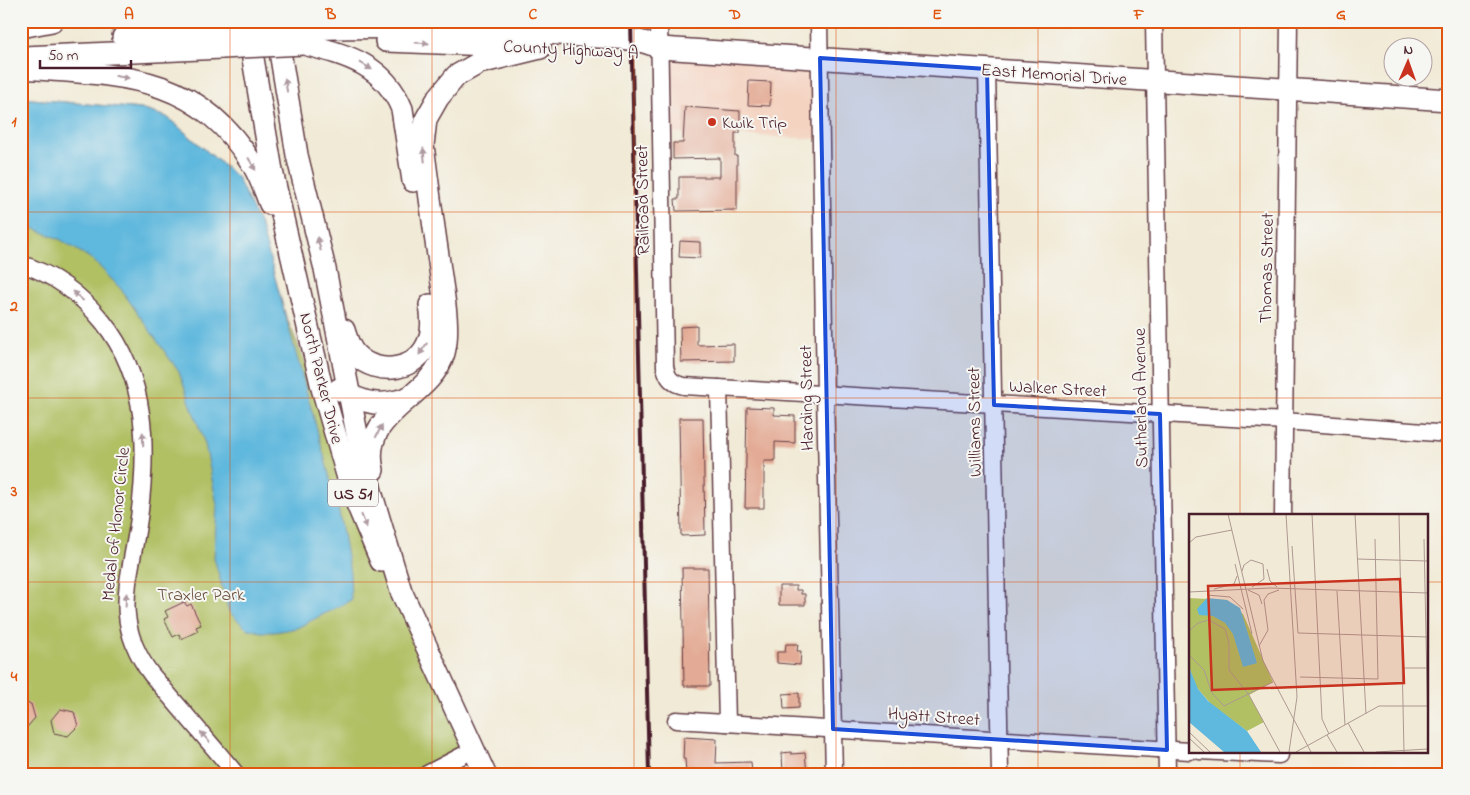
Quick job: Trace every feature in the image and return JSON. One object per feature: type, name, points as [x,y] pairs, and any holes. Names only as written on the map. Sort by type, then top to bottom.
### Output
[{"type":"main road","points":[[21,27],[52,21]]},
{"type":"main road","name":"North Parker Drive","points":[[246,21],[272,171],[324,397],[352,492],[375,548],[458,716]]},
{"type":"main road","name":"North Parker Drive","points":[[275,21],[297,155],[326,270],[359,444],[401,591],[486,774]]},
{"type":"main road","points":[[303,36],[329,21]]},
{"type":"main road","points":[[525,21],[569,34]]},
{"type":"main road","name":"County Highway A","points":[[21,57],[221,40],[428,28],[569,34],[647,41],[660,48]]},
{"type":"main road","points":[[303,36],[353,58],[378,73],[392,89],[402,109],[432,317],[432,331],[429,341],[418,356],[403,366],[382,369],[363,361],[347,342],[326,270]]},
{"type":"main road","name":"County Highway A","points":[[303,36],[646,54],[660,48]]},
{"type":"main road","name":"County Highway A","points":[[21,42],[221,40]]},
{"type":"main road","points":[[379,512],[376,481],[371,462],[377,431],[385,420],[424,384],[438,367],[444,352],[446,334],[445,309],[423,146],[426,119],[438,98],[456,76],[478,63],[540,48]]},
{"type":"main road","name":"East Memorial Drive","points":[[660,48],[1449,100]]},
{"type":"main road","points":[[21,68],[93,73],[146,81],[172,92],[209,112],[225,127],[254,167],[292,254]]},
{"type":"main road","points":[[312,344],[329,379],[349,395],[360,400],[385,403],[396,402],[412,396]]},
{"type":"street","name":"Railroad Street","points":[[659,21],[665,366],[668,377]]},
{"type":"street","name":"Harding Street","points":[[819,21],[834,774]]},
{"type":"street","name":"Sutherland Avenue","points":[[1154,21],[1167,774]]},
{"type":"street","name":"Thomas Street","points":[[1283,514],[1289,21]]},
{"type":"street","name":"Williams Street","points":[[987,69],[1000,774]]},
{"type":"street","name":"Medal of Honor Circle","points":[[21,264],[52,277],[74,292],[95,312],[115,337],[125,357],[140,401],[144,439],[139,518],[126,609],[130,635],[141,659],[151,674],[236,774]]},
{"type":"street","name":"Walker Street","points":[[668,377],[678,385],[719,388],[1284,421],[1449,434]]},
{"type":"street","points":[[719,388],[727,723]]},
{"type":"street","name":"Hyatt Street","points":[[676,720],[1189,751]]},
{"type":"street","points":[[427,774],[474,750]]},
{"type":"street","points":[[1239,752],[1279,753]]},
{"type":"highlighted area","points":[[820,58],[987,69],[994,405],[1160,414],[1167,750],[833,729]]},
{"type":"shaded area","points":[[660,48],[820,58],[821,139],[661,132]]},
{"type":"green space","name":"Traxler Park","points":[[21,98],[141,109],[167,117],[237,177],[261,227],[285,314],[335,434],[473,750],[427,774],[21,774]]},
{"type":"water","points":[[21,98],[141,109],[167,117],[237,177],[261,227],[315,422],[339,512],[350,573],[351,600],[297,628],[275,632],[261,632],[246,628],[229,612],[214,558],[217,505],[205,444],[179,372],[120,288],[93,260],[61,240],[33,228],[21,226]]},
{"type":"building","name":"Kwik Trip","points":[[749,81],[771,82],[770,106],[748,105]]},
{"type":"building","points":[[685,107],[740,111],[740,133],[735,133],[737,210],[676,211],[675,199],[679,199],[679,177],[720,177],[720,158],[673,159],[673,143],[683,143]]},
{"type":"building","points":[[680,241],[700,242],[700,258],[679,257]]},
{"type":"building","points":[[697,326],[697,345],[734,344],[734,361],[681,362],[680,327]]},
{"type":"building","points":[[747,407],[774,408],[774,415],[795,416],[795,443],[775,442],[775,461],[764,461],[764,508],[745,508]]},
{"type":"building","points":[[679,418],[703,418],[705,535],[681,536]]},
{"type":"building","points":[[682,568],[708,568],[710,686],[684,686]]},
{"type":"building","points":[[779,586],[796,586],[796,590],[801,590],[801,594],[805,594],[805,605],[779,605]]},
{"type":"building","points":[[184,602],[187,606],[191,604],[201,625],[196,627],[198,631],[181,639],[179,634],[173,637],[164,619],[168,617],[165,611]]},
{"type":"building","points":[[786,644],[798,644],[797,651],[801,651],[800,665],[777,663],[777,652],[785,652]]},
{"type":"building","points":[[799,693],[799,708],[784,709],[783,694]]},
{"type":"building","points":[[21,702],[31,704],[35,718],[21,734]]},
{"type":"building","points":[[60,709],[74,712],[78,726],[68,736],[54,733],[51,720]]},
{"type":"building","points":[[684,737],[717,739],[716,763],[751,762],[752,774],[686,774],[685,759],[683,759]]},
{"type":"building","points":[[791,752],[791,754],[805,753],[807,773],[783,774],[782,753]]},
{"type":"railway","points":[[631,21],[649,774]]},
{"type":"place","name":"Kwik Trip","points":[[712,122]]}]
